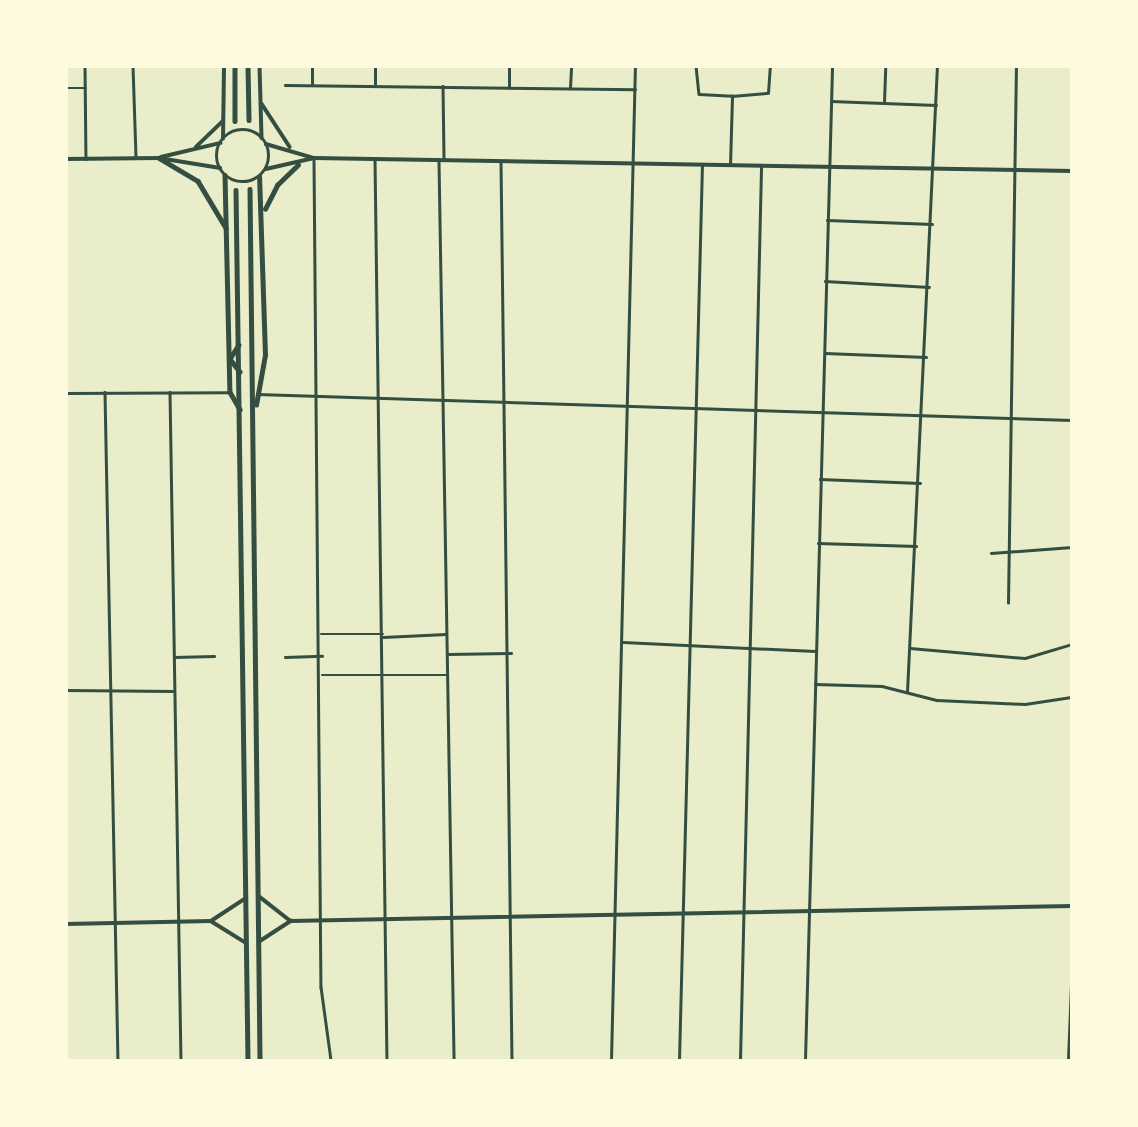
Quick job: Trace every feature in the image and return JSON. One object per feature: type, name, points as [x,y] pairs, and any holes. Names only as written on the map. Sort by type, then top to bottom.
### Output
[{"type":"main road","points":[[235,66],[236,121]]},
{"type":"main road","points":[[248,66],[249,121]]},
{"type":"main road","points":[[159,158],[198,181],[227,231]]},
{"type":"main road","points":[[263,214],[277,185],[298,165]]},
{"type":"main road","points":[[225,175],[230,392],[241,411]]},
{"type":"main road","points":[[254,409],[261,394],[263,214],[259,177]]},
{"type":"main road","points":[[236,190],[241,374],[248,1060]]},
{"type":"main road","points":[[250,190],[260,1060]]},
{"type":"main road","points":[[230,359],[240,344]]},
{"type":"main road","points":[[230,359],[241,374]]},
{"type":"street","points":[[85,66],[86,159]]},
{"type":"street","points":[[133,66],[136,158]]},
{"type":"street","points":[[224,66],[220,168],[225,175],[240,182],[259,177],[266,169],[266,144],[262,138],[260,66]]},
{"type":"street","points":[[312,66],[312,85]]},
{"type":"street","points":[[375,66],[375,85]]},
{"type":"street","points":[[509,66],[509,87]]},
{"type":"street","points":[[570,88],[571,66]]},
{"type":"street","points":[[611,1060],[635,163],[635,66]]},
{"type":"street","points":[[696,66],[699,94],[732,96],[768,93],[770,66]]},
{"type":"street","points":[[805,1060],[806,912],[832,66]]},
{"type":"street","points":[[884,103],[885,66]]},
{"type":"street","points":[[907,692],[924,413],[937,66]]},
{"type":"street","points":[[1008,603],[1016,66]]},
{"type":"street","points":[[285,85],[635,89]]},
{"type":"street","points":[[443,86],[442,401],[454,1060]]},
{"type":"street","points":[[66,89],[86,88]]},
{"type":"street","points":[[730,165],[732,96]]},
{"type":"street","points":[[260,99],[291,149]]},
{"type":"street","points":[[830,101],[936,105]]},
{"type":"street","points":[[193,148],[224,119]]},
{"type":"street","points":[[159,158],[222,141],[241,130],[262,138]]},
{"type":"street","points":[[266,144],[291,149],[314,158],[1072,171]]},
{"type":"street","points":[[66,159],[159,158],[220,168]]},
{"type":"street","points":[[266,169],[298,165],[314,158]]},
{"type":"street","points":[[314,158],[322,656],[320,922],[331,1060]]},
{"type":"street","points":[[375,159],[384,676],[387,1060]]},
{"type":"street","points":[[501,161],[511,653],[514,919],[512,1060]]},
{"type":"street","points":[[678,1060],[702,165]]},
{"type":"street","points":[[740,1060],[752,647],[761,166]]},
{"type":"street","points":[[826,220],[932,224]]},
{"type":"street","points":[[825,281],[929,287]]},
{"type":"street","points":[[825,353],[926,357]]},
{"type":"street","points":[[104,392],[113,690],[114,923],[118,1060]]},
{"type":"street","points":[[170,392],[181,1060]]},
{"type":"street","points":[[66,393],[230,392]]},
{"type":"street","points":[[254,394],[695,410],[924,413],[1072,420]]},
{"type":"street","points":[[820,479],[920,483]]},
{"type":"street","points":[[818,543],[916,546]]},
{"type":"street","points":[[991,553],[1007,554],[1072,547]]},
{"type":"street","points":[[321,634],[446,634]]},
{"type":"street","points":[[623,642],[815,651]]},
{"type":"street","points":[[910,648],[1025,658],[1072,643]]},
{"type":"street","points":[[446,654],[511,653]]},
{"type":"street","points":[[174,657],[214,656]]},
{"type":"street","points":[[285,657],[322,656]]},
{"type":"street","points":[[322,675],[446,675]]},
{"type":"street","points":[[814,684],[907,692],[937,701],[1008,703],[1072,697]]},
{"type":"street","points":[[66,690],[174,691]]},
{"type":"street","points":[[66,924],[211,921],[247,897]]},
{"type":"street","points":[[260,897],[291,921]]},
{"type":"street","points":[[260,941],[291,921],[514,919],[1072,906]]},
{"type":"street","points":[[211,921],[247,943]]},
{"type":"street","points":[[1069,1060],[1072,984]]}]
